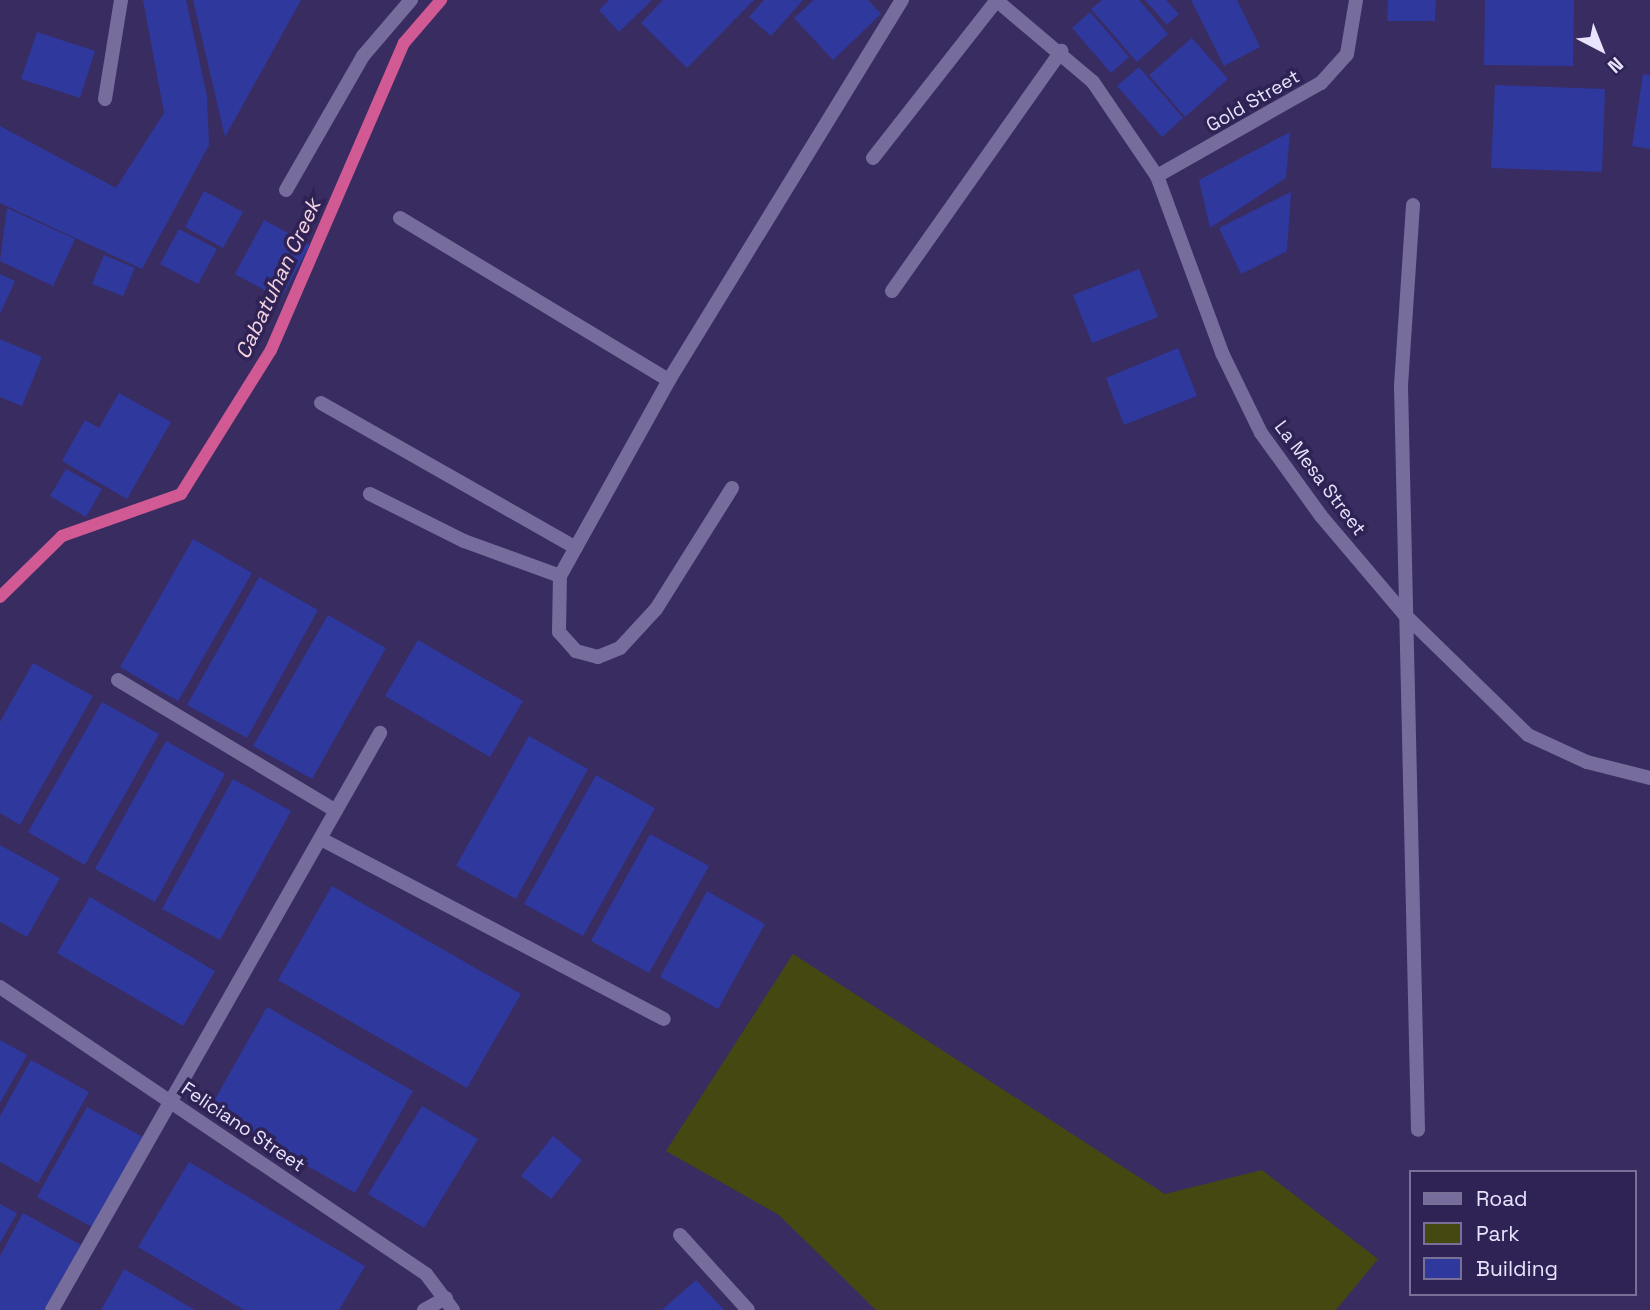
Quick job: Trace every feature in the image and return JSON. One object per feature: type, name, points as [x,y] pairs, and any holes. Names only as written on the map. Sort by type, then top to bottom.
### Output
[{"type":"street","points":[[105,99],[121,0]]},
{"type":"street","points":[[286,190],[363,56],[411,0]]},
{"type":"street","points":[[732,488],[656,609],[612,656],[576,651],[559,632],[560,576],[669,380],[902,0]]},
{"type":"street","points":[[873,158],[996,0]]},
{"type":"street","name":"La Mesa Street","points":[[996,0],[1061,51],[1093,82],[1157,176],[1222,353],[1261,433],[1404,614],[1528,735],[1587,762],[1650,778]]},
{"type":"street","name":"Gold Street","points":[[1157,176],[1321,83],[1347,54],[1356,0]]},
{"type":"street","points":[[891,291],[1061,51]]},
{"type":"street","points":[[1413,205],[1401,386],[1404,614],[1418,1130]]},
{"type":"street","points":[[400,218],[669,380]]},
{"type":"street","points":[[321,403],[576,548]]},
{"type":"street","points":[[370,494],[464,541],[560,576]]},
{"type":"street","points":[[118,680],[336,811]]},
{"type":"street","points":[[52,1310],[380,733]]},
{"type":"street","points":[[320,839],[664,1018]]},
{"type":"street","name":"Feliciano Street","points":[[0,987],[426,1274],[450,1304]]},
{"type":"street","points":[[680,1236],[748,1310]]},
{"type":"street","points":[[424,1310],[450,1304]]},
{"type":"green space","points":[[793,954],[1165,1194],[1262,1170],[1378,1259],[1336,1310],[876,1310],[779,1215],[666,1151]]},
{"type":"building","points":[[143,0],[186,0],[207,96],[209,145],[142,269],[0,203],[0,126],[116,188],[164,113]]},
{"type":"building","points":[[193,0],[301,0],[225,137]]},
{"type":"building","points":[[609,0],[652,0],[619,32],[599,10]]},
{"type":"building","points":[[663,0],[754,0],[687,68],[641,23]]},
{"type":"building","points":[[764,0],[803,0],[771,36],[749,17]]},
{"type":"building","points":[[814,0],[868,0],[881,14],[833,60],[794,18]]},
{"type":"building","points":[[1102,0],[1139,0],[1168,34],[1137,62],[1091,9]]},
{"type":"building","points":[[1145,0],[1166,0],[1179,14],[1167,25]]},
{"type":"building","points":[[1191,0],[1237,0],[1260,47],[1224,66]]},
{"type":"building","points":[[1388,0],[1436,0],[1435,21],[1387,21]]},
{"type":"building","points":[[1485,0],[1574,0],[1573,66],[1484,65]]},
{"type":"building","points":[[1090,12],[1129,57],[1111,73],[1072,28]]},
{"type":"building","points":[[37,32],[95,51],[80,98],[21,79]]},
{"type":"building","points":[[1192,38],[1228,79],[1185,117],[1149,75]]},
{"type":"building","points":[[1139,67],[1183,118],[1162,137],[1117,86]]},
{"type":"building","points":[[1643,74],[1650,75],[1650,149],[1632,146]]},
{"type":"building","points":[[1495,85],[1605,89],[1602,172],[1491,168]]},
{"type":"building","points":[[1290,132],[1286,178],[1210,228],[1199,180]]},
{"type":"building","points":[[204,191],[243,212],[223,248],[185,227]]},
{"type":"building","points":[[1291,192],[1287,251],[1241,274],[1219,228]]},
{"type":"building","points":[[7,208],[75,239],[53,286],[0,261]]},
{"type":"building","points":[[264,220],[310,245],[281,299],[235,274]]},
{"type":"building","points":[[179,229],[217,249],[198,284],[160,264]]},
{"type":"building","points":[[104,255],[135,268],[123,296],[92,284]]},
{"type":"building","points":[[1139,269],[1158,317],[1092,343],[1073,295]]},
{"type":"building","points":[[0,274],[15,281],[0,314]]},
{"type":"building","points":[[0,339],[42,357],[22,406],[0,397]]},
{"type":"building","points":[[1178,348],[1197,396],[1124,425],[1106,378]]},
{"type":"building","points":[[119,393],[171,422],[127,499],[62,461],[85,420],[99,428]]},
{"type":"building","points":[[66,469],[102,489],[86,517],[50,496]]},
{"type":"building","points":[[193,539],[252,573],[178,701],[120,667]]},
{"type":"building","points":[[259,577],[318,610],[247,738],[187,705]]},
{"type":"building","points":[[328,615],[386,648],[312,779],[253,746]]},
{"type":"building","points":[[418,640],[523,701],[490,757],[385,696]]},
{"type":"building","points":[[33,663],[93,696],[20,825],[0,813],[0,722]]},
{"type":"building","points":[[102,702],[159,734],[85,865],[28,832]]},
{"type":"building","points":[[529,736],[588,769],[516,899],[456,866]]},
{"type":"building","points":[[166,741],[225,774],[155,902],[95,869]]},
{"type":"building","points":[[596,775],[655,808],[583,936],[524,904]]},
{"type":"building","points":[[233,779],[291,811],[220,940],[162,909]]},
{"type":"building","points":[[650,834],[709,866],[649,973],[591,941]]},
{"type":"building","points":[[0,845],[60,878],[27,937],[0,922]]},
{"type":"building","points":[[332,886],[521,994],[467,1088],[278,980]]},
{"type":"building","points":[[707,891],[765,924],[718,1009],[660,977]]},
{"type":"building","points":[[90,897],[215,971],[183,1026],[57,953]]},
{"type":"building","points":[[267,1007],[413,1091],[355,1193],[209,1110]]},
{"type":"building","points":[[0,1040],[27,1055],[0,1103]]},
{"type":"building","points":[[31,1060],[89,1092],[38,1183],[0,1162],[0,1116]]},
{"type":"building","points":[[422,1106],[478,1139],[424,1228],[368,1194]]},
{"type":"building","points":[[87,1107],[143,1137],[94,1228],[37,1197]]},
{"type":"building","points":[[553,1136],[582,1160],[551,1199],[521,1176]]},
{"type":"building","points":[[189,1162],[365,1266],[339,1310],[244,1310],[138,1247]]},
{"type":"building","points":[[0,1204],[17,1213],[0,1243]]},
{"type":"building","points":[[23,1213],[81,1245],[44,1310],[0,1310],[0,1256]]},
{"type":"building","points":[[124,1269],[195,1310],[101,1310]]},
{"type":"building","points":[[696,1280],[724,1310],[662,1310]]},
{"type":"waterway","name":"Cabatuhan Creek","points":[[0,597],[62,536],[181,494],[271,350],[404,43],[441,0]]}]
